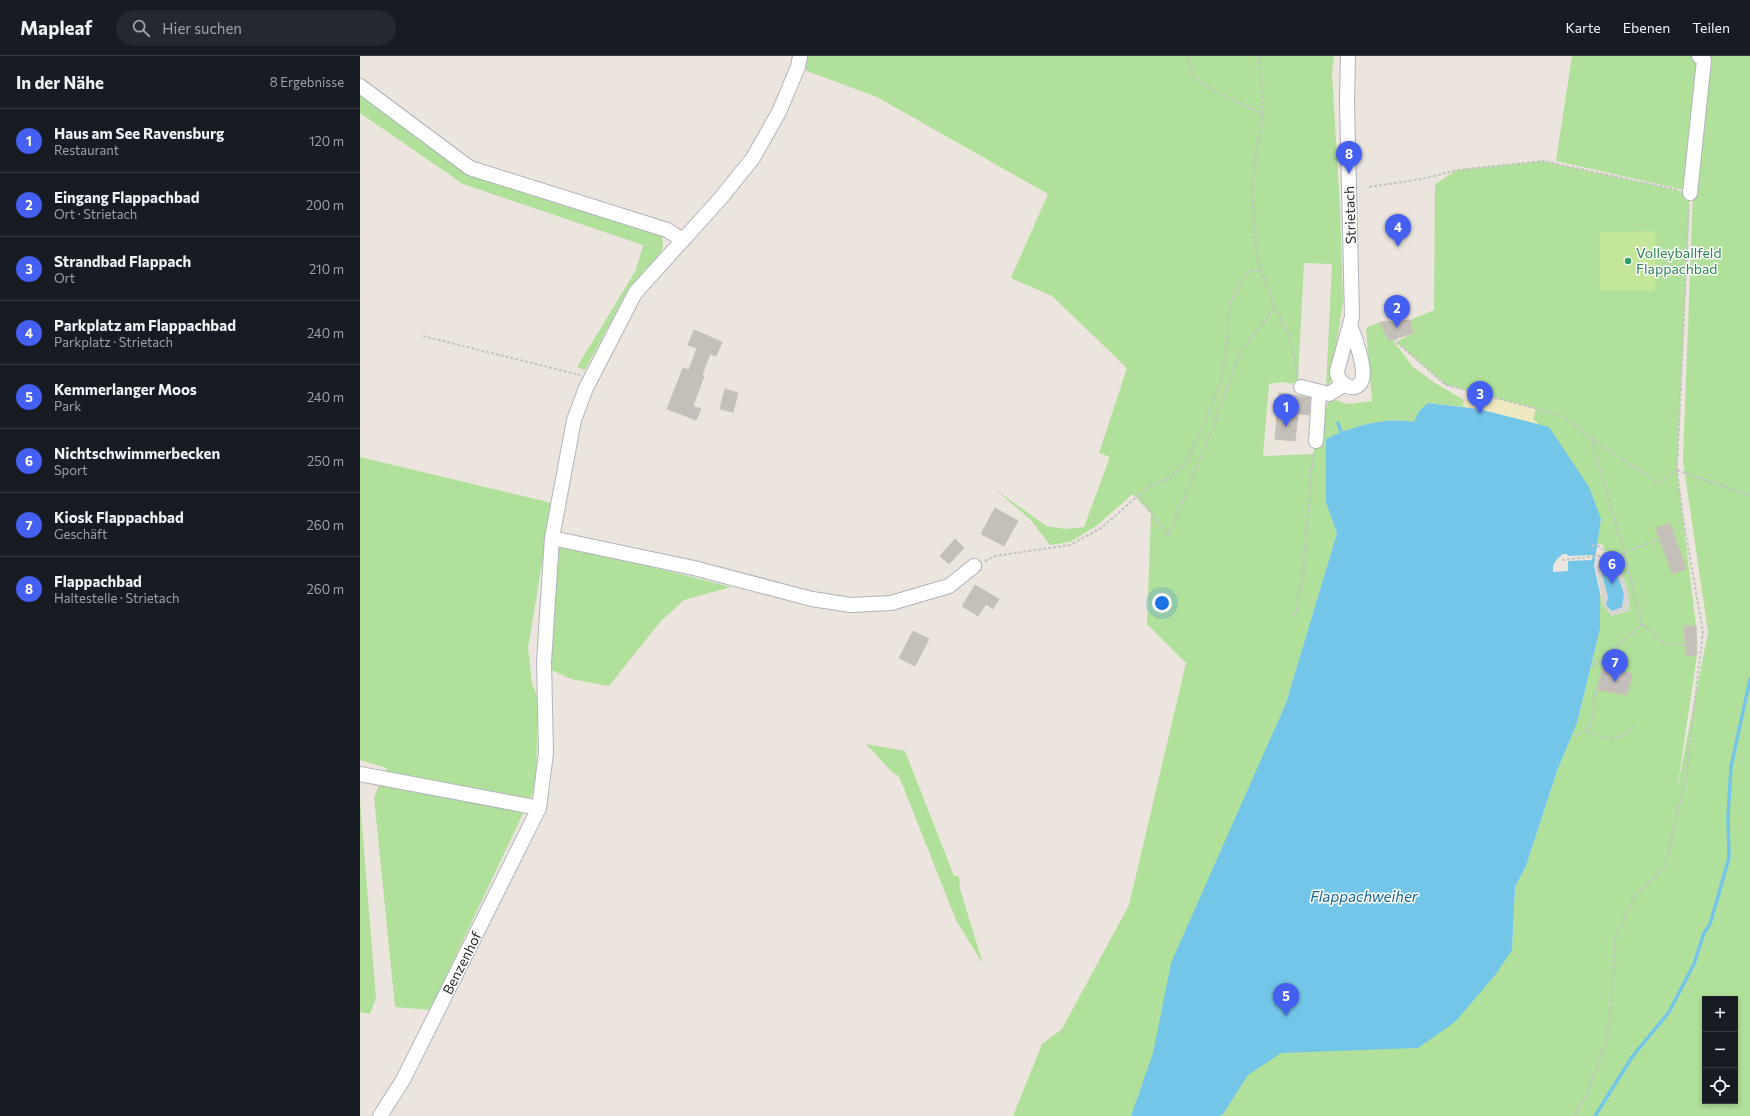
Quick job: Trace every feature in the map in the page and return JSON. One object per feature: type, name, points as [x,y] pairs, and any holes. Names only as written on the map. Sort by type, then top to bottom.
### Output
[{"type":"street","points":[[360,774],[540,808],[546,754],[544,662],[552,538],[574,420],[591,377],[634,293],[720,199],[753,158],[779,112],[798,67],[800,56]]},
{"type":"street","name":"Strietach","points":[[1348,56],[1347,102],[1352,317],[1337,371],[1338,378],[1343,385],[1350,387],[1357,386],[1362,381],[1363,371],[1358,346],[1350,325]]},
{"type":"street","points":[[1690,193],[1704,60],[1699,56]]},
{"type":"street","points":[[360,86],[470,168],[667,230],[682,240]]},
{"type":"street","points":[[1301,387],[1319,393],[1329,394],[1343,385]]},
{"type":"street","points":[[1316,441],[1319,393]]},
{"type":"street","points":[[552,538],[694,568],[812,599],[851,605],[891,603],[949,586],[974,566]]},
{"type":"street","name":"Benzenhof","points":[[380,1116],[403,1080],[540,808]]},
{"type":"path","points":[[1259,56],[1263,114],[1252,182],[1254,236],[1261,270],[1275,307],[1290,337],[1301,387]]},
{"type":"path","points":[[1188,58],[1193,77],[1214,91],[1263,114]]},
{"type":"path","points":[[1369,187],[1422,179],[1457,170],[1542,162],[1690,193],[1677,470],[1683,518],[1703,632],[1686,776],[1665,868],[1634,896],[1615,938],[1610,1019],[1605,1045],[1586,1096],[1575,1116]]},
{"type":"path","points":[[974,566],[995,556],[1070,545],[1101,528],[1151,486],[1169,479],[1187,462],[1219,388],[1227,351],[1228,315],[1233,296],[1247,272],[1261,270]]},
{"type":"path","points":[[1140,495],[1168,536],[1212,430],[1240,352],[1275,307]]},
{"type":"path","points":[[1394,315],[1395,321]]},
{"type":"path","points":[[423,336],[591,377]]},
{"type":"path","points":[[1395,338],[1396,342],[1446,385],[1560,415],[1591,438],[1659,483],[1677,470]]},
{"type":"path","points":[[1591,438],[1624,552],[1642,624],[1667,645],[1685,645]]},
{"type":"path","points":[[1296,616],[1304,569],[1311,470],[1316,441]]},
{"type":"path","points":[[1677,470],[1750,496]]},
{"type":"path","points":[[1562,560],[1606,555],[1614,556],[1660,539]]},
{"type":"path","points":[[1592,545],[1601,547],[1606,555]]},
{"type":"path","points":[[1573,737],[1587,730],[1593,719],[1596,690],[1604,665],[1611,651],[1642,624]]},
{"type":"path","points":[[1593,666],[1595,661],[1604,665]]},
{"type":"path","points":[[1587,730],[1596,736],[1606,739],[1617,738],[1626,734],[1634,727]]},
{"type":"green space","points":[[805,56],[1334,56],[1332,73],[1340,207],[1343,302],[1329,390],[1283,382],[1269,384],[1263,456],[1313,454],[1329,398],[1348,404],[1372,401],[1366,328],[1380,322],[1388,340],[1392,339],[1413,367],[1435,383],[1464,400],[1463,407],[1428,403],[1419,411],[1414,422],[1391,421],[1369,424],[1348,430],[1326,439],[1326,503],[1337,533],[1286,703],[1234,823],[1512,950],[1515,887],[1526,866],[1557,771],[1577,723],[1600,629],[1600,593],[1603,605],[1612,616],[1630,610],[1614,556],[1606,555],[1603,545],[1597,543],[1601,519],[1559,443],[1533,419],[1536,409],[1446,385],[1396,342],[1413,333],[1410,320],[1434,310],[1435,184],[1457,170],[1542,161],[1690,193],[1677,470],[1696,626],[1684,627],[1686,656],[1697,655],[1677,790],[1708,632],[1683,461],[1693,192],[1556,161],[1572,56],[1750,56],[1750,1116],[1013,1116],[1042,1044],[1062,1029],[1129,905],[1186,663],[1147,624],[1151,514],[1133,494],[1096,526],[1070,542],[1050,545],[1030,519],[995,489],[1046,526],[1065,529],[1084,527],[1110,457],[1099,453],[1127,368],[1052,296],[1011,278],[1048,194],[877,97],[807,71],[804,62]],"holes":[[[1304,263],[1332,264],[1326,387],[1298,380]]]},
{"type":"green space","points":[[360,93],[463,168],[655,232],[662,237],[663,247],[660,254],[640,276],[621,303],[585,370],[577,367],[636,270],[643,245],[463,184],[360,113]]},
{"type":"green space","name":"Volleyballfeld Flappachbad","points":[[1655,231],[1655,291],[1600,291],[1600,232]]},
{"type":"green space","points":[[360,457],[552,503],[528,648],[532,683],[538,700],[536,786],[430,1010],[395,1007],[374,797],[387,768],[360,760]]},
{"type":"green space","points":[[558,541],[731,587],[684,600],[660,622],[609,686],[571,679],[550,669]]},
{"type":"green space","points":[[866,744],[905,751],[954,876],[959,876],[960,889],[983,964],[956,920],[899,776],[893,773]]},
{"type":"green space","points":[[360,800],[376,998],[370,1014],[360,1012]]},
{"type":"sand","points":[[1466,390],[1536,409],[1533,419],[1559,443],[1424,423],[1428,403],[1463,407]]},
{"type":"shaded area","points":[[1606,555],[1618,558],[1630,598],[1630,610],[1612,616],[1603,605],[1596,566]]},
{"type":"water","name":"Flappachweiher","points":[[1428,403],[1479,409],[1549,427],[1589,487],[1601,519],[1594,566],[1600,593],[1600,629],[1577,723],[1557,771],[1526,866],[1515,887],[1512,950],[1496,974],[1455,1022],[1418,1048],[1281,1053],[1248,1075],[1223,1114],[1219,1116],[1131,1116],[1153,1053],[1171,963],[1286,703],[1337,533],[1326,503],[1326,439],[1347,430],[1369,424],[1391,421],[1414,422],[1419,411]]},
{"type":"water","points":[[1608,568],[1616,571],[1624,594],[1622,607],[1612,611],[1606,605],[1608,597],[1602,574]]},
{"type":"pier","points":[[1563,554],[1567,554],[1568,556],[1593,555],[1592,560],[1568,561],[1568,571],[1553,572],[1553,565]]},
{"type":"building","points":[[1410,320],[1413,333],[1389,341],[1380,322]]},
{"type":"building","points":[[694,330],[722,342],[716,356],[710,354],[702,375],[704,376],[693,406],[701,409],[696,420],[667,409],[683,368],[689,370],[697,348],[688,345]]},
{"type":"building","points":[[725,389],[738,393],[733,412],[720,409]]},
{"type":"building","points":[[1279,393],[1310,398],[1309,415],[1298,414],[1295,441],[1275,439]]},
{"type":"building","points":[[995,508],[1018,521],[1004,546],[981,534]]},
{"type":"building","points":[[1670,523],[1686,569],[1672,574],[1656,528]]},
{"type":"building","points":[[955,539],[964,548],[949,564],[940,556]]},
{"type":"building","points":[[975,585],[999,599],[993,609],[986,604],[978,616],[962,606]]},
{"type":"building","points":[[1684,626],[1696,626],[1697,655],[1686,656]]},
{"type":"building","points":[[913,631],[929,639],[915,666],[899,658]]},
{"type":"building","points":[[1604,665],[1632,674],[1627,695],[1598,690]]},
{"type":"waterway","points":[[1338,423],[1341,432]]},
{"type":"waterway","points":[[1595,1116],[1632,1057],[1669,1012],[1694,964],[1704,933],[1710,924],[1729,858],[1728,816],[1731,767],[1750,679]]},
{"type":"place","name":"Flappachbad","points":[[1349,174]]},
{"type":"place","name":"Parkplatz am Flappachbad","points":[[1398,247]]},
{"type":"place","name":"Volleyballfeld Flappachbad","points":[[1628,261]]},
{"type":"place","name":"Eingang Flappachbad","points":[[1397,328]]},
{"type":"place","name":"Strandbad Flappach","points":[[1480,414]]},
{"type":"place","name":"Haus am See Ravensburg","points":[[1286,427]]},
{"type":"place","name":"Nichtschwimmerbecken","points":[[1612,584]]},
{"type":"place","name":"Kiosk Flappachbad","points":[[1615,682]]},
{"type":"place","name":"Kemmerlanger Moos","points":[[1286,1016]]}]
